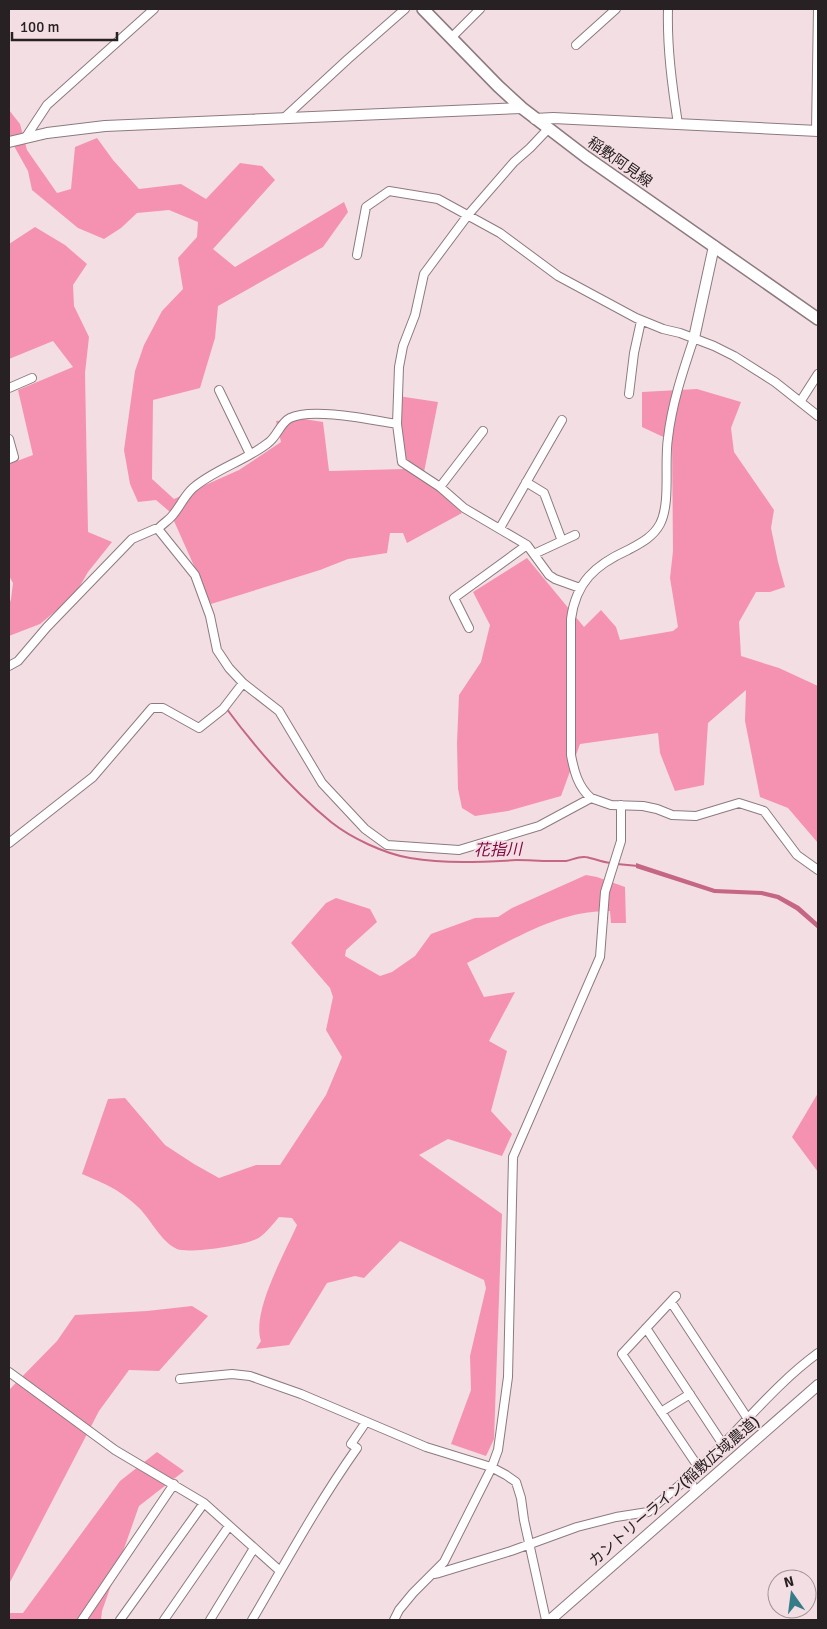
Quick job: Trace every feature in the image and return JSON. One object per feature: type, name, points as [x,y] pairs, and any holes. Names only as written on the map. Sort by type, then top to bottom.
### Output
[{"type":"main road","name":"稲敷阿見線","points":[[422,9],[503,91],[535,119],[586,157],[818,319]]},
{"type":"street","points":[[26,137],[46,105],[154,9]]},
{"type":"street","points":[[284,118],[405,9]]},
{"type":"street","points":[[451,38],[480,9]]},
{"type":"street","points":[[576,45],[616,9]]},
{"type":"street","points":[[668,9],[669,56],[678,124]]},
{"type":"street","points":[[535,119],[553,118],[817,131],[818,9]]},
{"type":"street","points":[[9,142],[48,133],[105,126],[522,108]]},
{"type":"street","points":[[548,128],[514,162],[468,215],[424,274],[415,315],[403,346],[399,367],[397,424],[402,462],[440,487],[464,508],[527,545],[549,575],[555,580],[580,588]]},
{"type":"street","points":[[357,256],[366,207],[389,191],[438,199],[500,233],[558,276],[641,321],[694,338],[734,356],[775,382],[818,416]]},
{"type":"street","points":[[714,246],[694,338],[678,387],[670,420],[666,461],[665,513],[657,530],[649,538],[606,560],[593,570],[580,588],[572,608],[571,754],[574,770],[582,788],[591,798],[611,805],[643,806],[672,815],[688,816],[696,816],[739,803],[764,811],[798,855],[818,870]]},
{"type":"street","points":[[629,394],[634,353],[641,321]]},
{"type":"street","points":[[800,402],[818,374]]},
{"type":"street","points":[[9,388],[32,378]]},
{"type":"street","points":[[220,390],[250,454]]},
{"type":"street","points":[[9,666],[18,661],[47,627],[132,539],[155,528],[158,529],[174,514],[193,488],[272,440],[290,418],[312,414],[331,415],[397,424]]},
{"type":"street","points":[[500,528],[562,420]]},
{"type":"street","points":[[440,487],[483,431]]},
{"type":"street","points":[[9,439],[14,457],[9,459]]},
{"type":"street","points":[[526,482],[544,493],[562,541]]},
{"type":"street","points":[[158,529],[196,575],[210,616],[217,650],[229,668],[243,683],[279,710],[322,783],[365,829],[387,845],[459,850],[539,826],[591,798]]},
{"type":"street","points":[[534,554],[575,535]]},
{"type":"street","points":[[469,628],[454,598],[527,545]]},
{"type":"street","points":[[9,844],[93,777],[152,708],[163,708],[199,728],[223,709],[243,683]]},
{"type":"street","points":[[394,1620],[399,1610],[413,1593],[444,1562],[492,1467],[498,1450],[508,1377],[513,1158],[600,957],[605,892],[621,841],[621,806]]},
{"type":"street","points":[[699,1468],[622,1354],[674,1299],[748,1419]]},
{"type":"street","points":[[646,1328],[724,1446]]},
{"type":"street","points":[[434,1574],[439,1574],[577,1527],[616,1517],[648,1512],[724,1446],[801,1366],[818,1354]]},
{"type":"street","points":[[9,1372],[115,1450],[204,1503],[280,1571]]},
{"type":"street","points":[[180,1379],[232,1374],[250,1376],[302,1394],[426,1447],[492,1467],[506,1474],[516,1482],[546,1620]]},
{"type":"street","name":"カントリーライン(稲敷広域農道)","points":[[550,1620],[818,1385]]},
{"type":"street","points":[[661,1412],[690,1394]]},
{"type":"street","points":[[252,1620],[338,1474],[357,1448],[350,1444],[366,1422]]},
{"type":"street","points":[[689,1477],[695,1491]]},
{"type":"street","points":[[82,1620],[174,1484]]},
{"type":"street","points":[[120,1620],[204,1503]]},
{"type":"street","points":[[164,1620],[229,1526]]},
{"type":"street","points":[[210,1620],[254,1548]]},
{"type":"shaded area","points":[[9,110],[20,124],[27,150],[57,193],[71,189],[75,147],[97,138],[113,160],[139,189],[181,184],[206,199],[240,163],[262,166],[275,180],[213,249],[235,267],[344,202],[348,212],[323,247],[218,306],[215,338],[200,388],[153,400],[152,479],[174,499],[239,470],[281,442],[276,421],[304,419],[323,422],[329,471],[404,469],[398,396],[438,402],[423,477],[462,513],[407,543],[403,533],[390,533],[387,553],[348,559],[320,570],[211,604],[170,512],[156,500],[138,502],[130,484],[124,450],[135,371],[144,345],[162,311],[183,289],[178,258],[197,237],[198,222],[169,210],[137,213],[121,228],[104,239],[78,228],[32,190],[28,171],[9,137]]},
{"type":"shaded area","points":[[35,227],[65,245],[87,264],[73,285],[74,306],[89,337],[85,373],[88,532],[112,542],[88,572],[74,596],[40,624],[9,636],[9,605],[13,583],[9,576],[9,464],[33,455],[18,390],[73,367],[53,341],[9,359],[9,244]]},
{"type":"shaded area","points":[[697,389],[741,402],[731,428],[734,452],[774,510],[771,528],[785,587],[770,592],[756,592],[739,622],[741,656],[779,668],[818,686],[818,843],[788,808],[760,797],[745,721],[746,690],[708,723],[704,785],[675,791],[660,753],[658,733],[580,744],[561,796],[508,811],[475,816],[462,808],[458,789],[457,743],[459,695],[481,662],[490,625],[473,592],[527,558],[584,627],[601,610],[616,627],[620,640],[673,631],[678,627],[670,578],[673,551],[672,441],[642,427],[642,392]]},
{"type":"shaded area","points":[[636,863],[715,889],[762,891],[779,895],[799,906],[818,923],[818,929],[796,910],[777,899],[761,895],[714,893],[636,868]]},
{"type":"shaded area","points":[[586,875],[625,887],[626,923],[611,923],[610,911],[572,915],[536,928],[467,963],[484,997],[515,992],[489,1041],[507,1051],[491,1111],[512,1134],[502,1156],[448,1139],[419,1155],[502,1214],[494,1439],[486,1456],[451,1444],[471,1390],[470,1356],[486,1288],[484,1280],[400,1241],[364,1278],[355,1276],[327,1283],[289,1345],[256,1349],[261,1341],[259,1329],[265,1299],[297,1225],[292,1218],[279,1217],[260,1237],[244,1243],[206,1250],[177,1249],[166,1241],[143,1212],[131,1201],[112,1188],[82,1174],[108,1099],[125,1098],[165,1145],[219,1178],[256,1165],[280,1165],[326,1095],[342,1057],[326,1030],[333,997],[330,988],[291,943],[326,903],[336,898],[370,909],[377,922],[346,950],[345,956],[380,976],[392,972],[415,956],[431,934],[475,918],[498,917],[512,908]]},
{"type":"shaded area","points":[[818,1093],[818,1172],[792,1137]]},
{"type":"shaded area","points":[[192,1306],[208,1316],[159,1371],[129,1370],[99,1411],[9,1584],[9,1390],[57,1341],[75,1315],[147,1311]]},
{"type":"shaded area","points":[[157,1452],[184,1471],[139,1506],[102,1611],[101,1620],[9,1620],[9,1613],[23,1613],[120,1481]]},
{"type":"waterway","name":"花指川","points":[[226,708],[275,768],[317,810],[348,834],[379,849],[410,858],[450,862],[566,861],[583,857],[610,863]]},
{"type":"waterway","name":"花指川","points":[[617,864],[638,866]]}]
